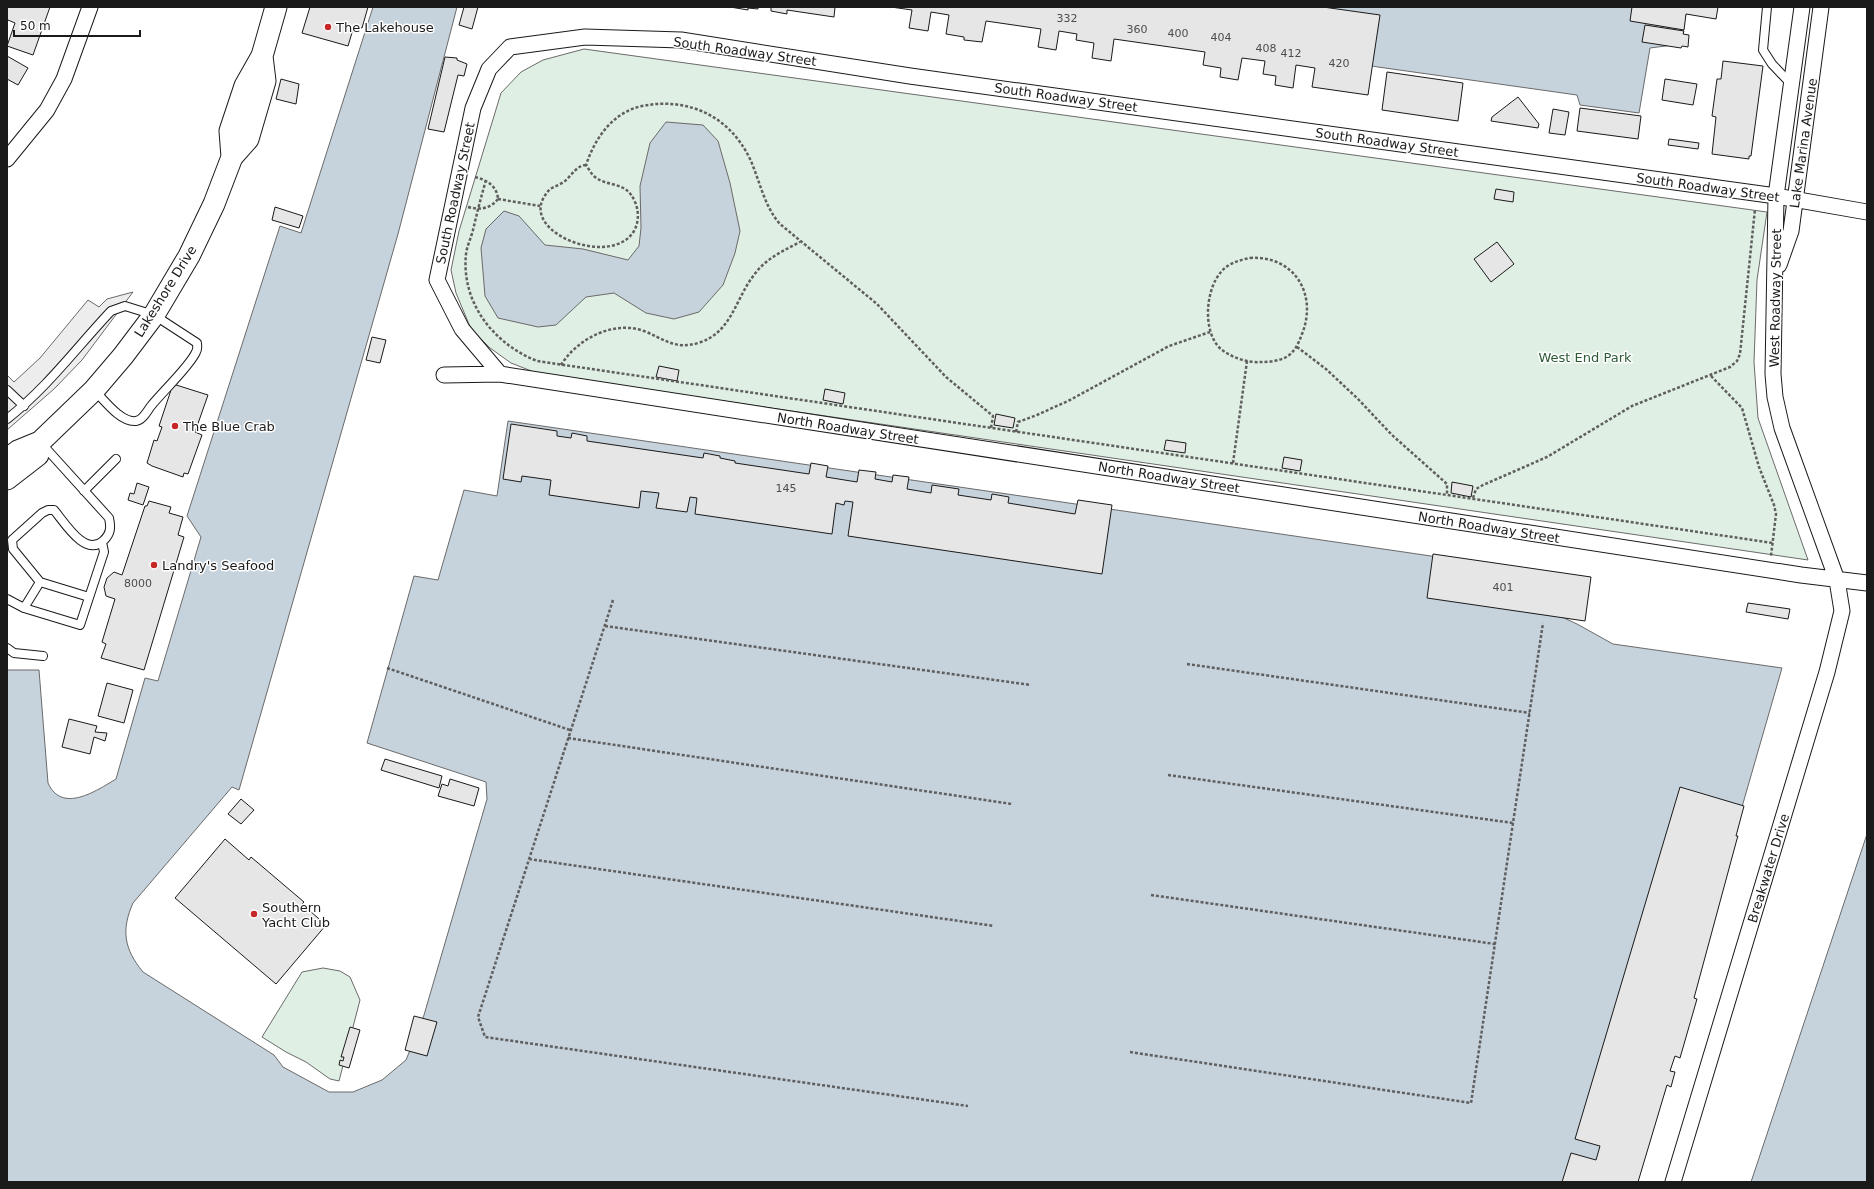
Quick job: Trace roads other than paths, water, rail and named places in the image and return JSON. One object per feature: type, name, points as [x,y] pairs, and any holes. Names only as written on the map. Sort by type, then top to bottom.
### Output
[{"type":"street","points":[[7,159],[47,110],[64,79],[90,7]]},
{"type":"street","name":"Lakeshore Drive","points":[[7,459],[18,451],[40,442],[94,390],[123,356],[154,315],[189,256],[214,204],[232,157],[248,139],[265,81],[262,56],[276,7]]},
{"type":"street","name":"West Roadway Street","points":[[1802,7],[1776,196],[1773,360],[1775,396],[1782,428],[1791,455],[1837,580]]},
{"type":"street","name":"Lake Marina Avenue","points":[[1775,277],[1791,231],[1821,7]]},
{"type":"street","name":"South Roadway Street","points":[[500,374],[462,329],[437,280],[473,108],[489,68],[510,47],[585,37],[681,40],[910,76],[1776,196],[1867,212]]},
{"type":"street","name":"North Roadway Street","points":[[444,375],[500,374],[1837,580]]},
{"type":"street","name":"Lakeshore Drive","points":[[7,479],[38,455],[40,442]]},
{"type":"street","points":[[1837,580],[1867,583]]},
{"type":"street","name":"Breakwater Drive","points":[[1674,1182],[1827,672],[1842,611],[1837,580]]},
{"type":"lane","points":[[1767,7],[1763,50],[1772,64],[1792,85]]},
{"type":"lane","points":[[7,419],[24,406],[111,311],[126,306],[154,315],[197,343],[197,351],[189,363],[163,390],[141,419],[135,421],[127,420],[115,412],[94,390]]},
{"type":"lane","points":[[7,390],[24,406]]},
{"type":"lane","points":[[40,442],[110,518],[111,526],[109,536],[102,542],[93,546],[86,545],[54,510],[48,510],[42,513],[12,540],[12,549],[40,582],[89,597]]},
{"type":"lane","points":[[84,491],[116,460]]},
{"type":"lane","points":[[7,599],[24,608],[80,625],[104,552],[102,542]]},
{"type":"lane","points":[[24,608],[40,582]]},
{"type":"lane","points":[[7,648],[14,653],[43,656]]},
{"type":"place","name":"The Lakehouse","points":[[328,27]]},
{"type":"place","name":"The Blue Crab","points":[[175,426]]},
{"type":"place","name":"Landry's Seafood","points":[[154,565]]},
{"type":"place","name":"Southern Yacht Club","points":[[254,914]]},
{"type":"park label","name":"West End Park","points":[[1585,357]]}]
